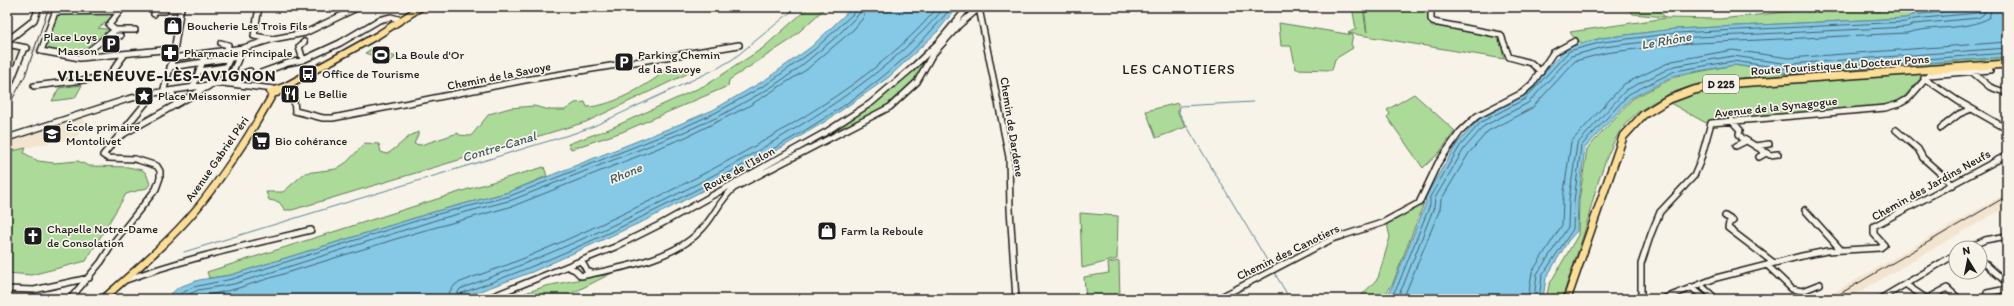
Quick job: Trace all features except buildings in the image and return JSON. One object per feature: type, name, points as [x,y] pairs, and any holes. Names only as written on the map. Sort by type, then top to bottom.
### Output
[{"type":"highway","name":"Route Touristique du Docteur Pons","points":[[1567,299],[1623,137],[1637,118],[1669,97],[1703,87],[1723,84],[2007,64]]},
{"type":"main road","points":[[276,91],[378,35],[421,7]]},
{"type":"main road","name":"Avenue Gabriel Péri","points":[[103,299],[137,271],[207,196],[253,130],[276,91]]},
{"type":"street","points":[[7,43],[34,20],[39,7]]},
{"type":"street","points":[[115,30],[109,25],[124,7]]},
{"type":"street","points":[[259,7],[254,36],[273,39]]},
{"type":"street","points":[[308,7],[322,7]]},
{"type":"street","points":[[173,58],[243,48],[273,39],[311,31],[359,7]]},
{"type":"street","name":"Route de l'Islon","points":[[486,299],[582,262],[661,224],[788,154],[842,122],[871,103],[911,69],[958,20],[968,7]]},
{"type":"street","points":[[1431,7],[1430,19],[1433,22],[1501,35],[1509,57],[1531,63],[1541,72]]},
{"type":"street","points":[[152,16],[156,12],[181,8],[173,48],[173,58],[163,92]]},
{"type":"street","points":[[958,20],[971,11],[978,9]]},
{"type":"street","points":[[568,267],[575,270],[581,276],[597,273],[658,255],[689,242],[701,231],[723,199],[734,188],[884,111],[917,82],[932,55],[959,25],[978,9]]},
{"type":"street","name":"Chemin de Dardene","points":[[978,9],[1009,157],[1010,209],[1016,299]]},
{"type":"street","points":[[120,11],[56,10],[41,51],[80,58],[173,48]]},
{"type":"street","points":[[232,84],[288,63],[303,60],[363,30],[379,20],[391,17],[402,20]]},
{"type":"street","points":[[363,30],[377,19]]},
{"type":"street","points":[[80,58],[115,30],[135,30]]},
{"type":"street","points":[[107,36],[120,36]]},
{"type":"street","name":"Chemin des Canotiers","points":[[1217,299],[1332,239],[1382,223],[1419,203],[1438,163],[1460,132],[1477,116],[1522,93],[1541,72],[1553,53],[1575,40]]},
{"type":"street","points":[[303,60],[299,47],[304,42]]},
{"type":"street","points":[[7,43],[26,48],[7,91]]},
{"type":"street","points":[[221,43],[228,45],[227,51]]},
{"type":"street","name":"Chemin de la Savoye","points":[[276,91],[290,89],[297,103],[295,111],[324,118],[333,118],[526,80],[739,45]]},
{"type":"street","points":[[116,139],[177,103],[223,79],[233,71],[243,48]]},
{"type":"street","points":[[193,87],[206,53]]},
{"type":"street","points":[[34,86],[107,78],[113,73],[125,54]]},
{"type":"street","points":[[170,67],[239,57]]},
{"type":"street","points":[[223,79],[225,67],[230,58]]},
{"type":"street","points":[[200,71],[225,67]]},
{"type":"street","points":[[1926,76],[1990,70]]},
{"type":"street","points":[[223,79],[250,71],[251,76]]},
{"type":"street","points":[[1970,72],[1990,87],[2007,93]]},
{"type":"street","points":[[7,75],[14,74]]},
{"type":"street","points":[[1926,76],[1971,109],[2007,129]]},
{"type":"street","name":"Avenue de la Synagogue","points":[[1641,299],[1641,264],[1660,212],[1694,176],[1711,123],[1730,120],[1886,108],[1902,104],[1912,96],[1926,76]]},
{"type":"street","points":[[223,79],[232,84],[276,91]]},
{"type":"street","points":[[7,138],[134,97],[214,84]]},
{"type":"street","points":[[170,91],[177,103]]},
{"type":"street","points":[[70,299],[89,278],[156,189],[160,178],[157,166],[135,159],[108,158],[103,155],[154,93]]},
{"type":"street","points":[[1941,128],[1959,114],[1971,109]]},
{"type":"street","points":[[1730,120],[1740,130],[1738,134],[1746,141],[1770,155],[1778,154]]},
{"type":"street","points":[[1896,130],[1918,149],[1923,158],[1953,184]]},
{"type":"street","points":[[1736,146],[1746,141]]},
{"type":"street","points":[[1755,146],[1769,144]]},
{"type":"street","points":[[1759,157],[1766,153]]},
{"type":"street","name":"Chemin des Jardins Neufs","points":[[1663,299],[1716,278],[1819,252],[1882,247],[1882,243],[1874,234],[1874,226],[2007,155]]},
{"type":"street","points":[[1805,210],[1841,250]]},
{"type":"street","points":[[1725,216],[1733,222],[1729,223],[1728,228],[1774,263]]},
{"type":"street","points":[[126,280],[145,272],[311,230]]},
{"type":"street","points":[[1985,240],[2007,236]]},
{"type":"street","points":[[1880,299],[1948,259]]},
{"type":"street","points":[[582,262],[586,271],[597,273]]},
{"type":"street","points":[[1767,265],[1792,289],[1802,291],[1820,284]]},
{"type":"street","points":[[1988,266],[2007,283]]},
{"type":"street","points":[[137,271],[145,272]]},
{"type":"street","points":[[7,289],[34,290],[89,278]]},
{"type":"street","points":[[1905,284],[1927,299],[1947,288],[1959,299]]},
{"type":"street","points":[[1691,287],[1706,299]]},
{"type":"street","points":[[1704,288],[1716,299]]},
{"type":"street","points":[[1994,299],[1987,293],[2007,289]]},
{"type":"shaded area","points":[[7,47],[21,50],[16,53],[11,67],[7,67]]},
{"type":"shaded area","name":"École primaire Montolivet","points":[[81,116],[81,119],[85,121],[79,134],[75,137],[7,152],[7,140]]},
{"type":"shaded area","points":[[2007,193],[2007,206],[1847,299],[1823,299]]},
{"type":"green space","points":[[809,7],[823,10],[789,41],[729,80],[728,86],[622,132],[571,149],[568,144],[609,129],[708,84],[763,48]]},
{"type":"green space","points":[[1352,7],[1363,7],[1367,32],[1364,7],[1429,7],[1429,22],[1432,27],[1439,26],[1499,36],[1504,59],[1348,33],[1356,29]]},
{"type":"green space","points":[[1626,7],[1656,7],[1665,17],[1633,14]]},
{"type":"green space","points":[[1832,7],[1867,7],[1870,10],[1879,12],[1884,7],[1987,7],[1913,15],[1906,18],[1675,29],[1602,38],[1582,43],[1574,38],[1570,32],[1666,18],[1720,19]]},
{"type":"green space","points":[[116,12],[113,17],[98,28],[112,30],[79,55],[44,50],[55,14]]},
{"type":"green space","points":[[1279,23],[1353,35],[1351,44],[1353,48],[1335,59],[1332,70],[1296,69],[1291,46],[1281,46]]},
{"type":"green space","name":"La Boule d'Or","points":[[373,48],[396,57],[389,62],[365,53]]},
{"type":"green space","points":[[930,54],[919,78],[882,111],[775,165],[846,123],[895,87]]},
{"type":"green space","points":[[2007,57],[2007,61],[1815,75],[1811,72]]},
{"type":"green space","points":[[1734,65],[1789,74],[1809,72],[1811,75],[1739,78],[1703,83],[1663,97],[1638,112],[1620,131],[1608,154],[1562,299],[1546,299],[1549,285],[1578,235],[1579,201],[1587,149],[1632,99],[1677,76]]},
{"type":"green space","points":[[671,67],[682,70],[695,70],[586,122],[292,210],[285,210],[279,202],[269,200],[266,192],[283,192],[305,173],[336,169],[347,162],[365,143],[379,144],[381,152],[387,154],[411,136],[419,132],[414,144],[421,145],[458,133],[459,135],[471,136],[489,114],[510,108],[534,106],[550,110],[565,110],[575,103],[585,102],[587,107],[605,104],[632,93],[656,78],[664,70]]},
{"type":"green space","points":[[1922,73],[1924,75],[1899,102],[1883,106],[1711,120],[1706,123],[1670,103],[1692,93],[1728,87]]},
{"type":"green space","points":[[82,85],[75,98],[52,101],[59,88]]},
{"type":"green space","points":[[1414,94],[1455,131],[1439,153],[1423,168],[1387,117],[1390,114],[1387,110]]},
{"type":"green space","points":[[1178,103],[1178,113],[1186,127],[1156,138],[1146,111]]},
{"type":"green space","points":[[26,148],[24,153],[38,161],[54,163],[78,161],[89,166],[128,167],[142,170],[146,173],[150,184],[147,188],[126,194],[86,261],[31,275],[7,273],[7,152]]},
{"type":"green space","points":[[544,167],[547,176],[509,192],[437,211],[231,275],[209,278],[207,272],[475,187]]},
{"type":"green space","points":[[1424,203],[1393,283],[1382,299],[1358,299],[1378,278],[1390,237],[1387,224]]},
{"type":"green space","points":[[1080,213],[1118,216],[1117,259],[1082,268]]},
{"type":"green space","points":[[1119,261],[1120,299],[1086,299],[1084,277],[1109,273],[1108,263]]},
{"type":"green space","points":[[612,273],[561,299],[507,299],[546,286]]},
{"type":"water","name":"Rhone","points":[[853,7],[957,7],[938,31],[889,77],[826,121],[754,164],[648,219],[532,272],[458,299],[165,299],[179,287],[199,280],[231,275],[437,211],[509,192],[713,110],[765,80],[811,47]]},
{"type":"water","name":"Le Rhône","points":[[1987,7],[2007,7],[2007,57],[1789,73],[1734,65],[1676,75],[1631,98],[1585,148],[1578,201],[1577,231],[1568,241],[1546,278],[1543,299],[1386,299],[1394,283],[1426,203],[1425,197],[1457,144],[1479,119],[1523,96],[1566,48],[1602,38],[1675,29],[1906,18],[1913,15]]},
{"type":"waterway","name":"Contre-Canal","points":[[184,252],[594,126],[718,68],[733,59],[797,7]]},
{"type":"waterway","points":[[1253,102],[1180,106],[1179,113],[1271,267]]},
{"type":"waterway","points":[[1274,272],[1290,299]]},
{"type":"tunnel","points":[[28,48],[41,51]]},
{"type":"railway","points":[[7,109],[25,76],[49,7]]},
{"type":"railway","points":[[1831,299],[2007,196]]},
{"type":"place","name":"Boucherie Les Trois Fils","points":[[173,26]]},
{"type":"place","name":"Place Loys Masson","points":[[111,44]]},
{"type":"place","name":"Pharmacie Principale","points":[[170,53]]},
{"type":"place","name":"La Boule d'Or","points":[[381,55]]},
{"type":"place","name":"Parking Chemin de la Savoye","points":[[624,62]]},
{"type":"place","name":"Office de Tourisme","points":[[308,74]]},
{"type":"place","name":"Le Bellie","points":[[290,94]]},
{"type":"place","name":"Place Meissonnier","points":[[144,96]]},
{"type":"place","name":"École primaire Montolivet","points":[[52,134]]},
{"type":"place","name":"Bio cohérance","points":[[261,141]]},
{"type":"place","name":"Farm la Reboule","points":[[827,231]]},
{"type":"place","name":"Chapelle Notre-Dame de Consolation","points":[[33,236]]},
{"type":"district","name":"LES CANOTIERS","points":[[1179,69]]},
{"type":"district","name":"VILLENEUVE-LÈS-AVIGNON","points":[[167,75]]}]
